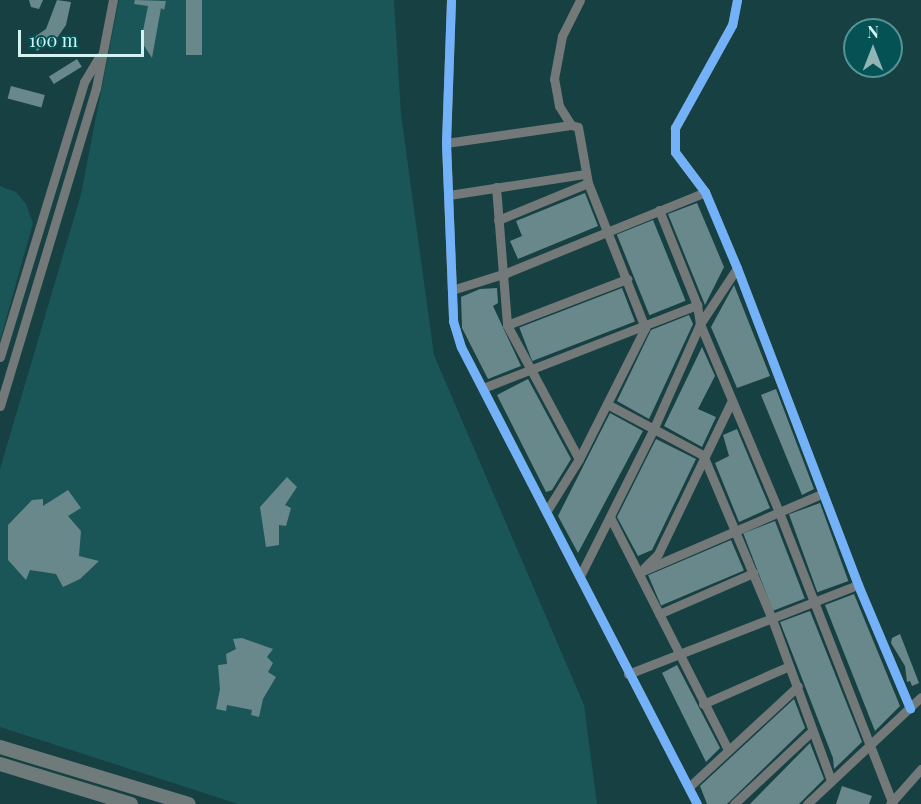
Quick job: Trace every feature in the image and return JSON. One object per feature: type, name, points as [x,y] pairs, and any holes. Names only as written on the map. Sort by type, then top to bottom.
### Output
[{"type":"main road","points":[[0,747],[189,804]]},
{"type":"main road","points":[[0,764],[131,804]]},
{"type":"street","points":[[0,406],[96,88],[99,57],[113,0]]},
{"type":"street","points":[[451,0],[446,143],[453,321],[483,388],[628,674],[698,804]]},
{"type":"street","points":[[546,512],[579,459],[645,328],[610,232],[587,179],[580,131],[571,125],[559,106],[554,79],[562,36],[580,0]]},
{"type":"street","points":[[737,0],[732,25],[673,135],[680,162],[705,192],[737,268],[858,585],[910,708]]},
{"type":"street","points":[[0,357],[84,82],[99,57]]},
{"type":"street","points":[[446,143],[571,125]]},
{"type":"street","points":[[449,195],[587,179]]},
{"type":"street","points":[[498,220],[587,179]]},
{"type":"street","points":[[496,188],[506,273],[507,325],[579,459]]},
{"type":"street","points":[[452,290],[506,273],[705,192]]},
{"type":"street","points":[[659,210],[697,306],[700,324],[779,512],[891,803],[921,770]]},
{"type":"street","points":[[580,576],[654,430],[700,324],[737,268]]},
{"type":"street","points":[[507,325],[627,279]]},
{"type":"street","points":[[483,388],[645,328],[697,306]]},
{"type":"street","points":[[640,572],[658,554],[703,455],[731,402]]},
{"type":"street","points":[[607,404],[703,455],[772,619],[831,780]]},
{"type":"street","points":[[640,572],[735,529],[823,493]]},
{"type":"street","points":[[610,517],[640,572],[703,704],[728,750]]},
{"type":"street","points":[[659,614],[753,573]]},
{"type":"street","points":[[628,674],[858,585]]},
{"type":"street","points":[[703,704],[789,666]]},
{"type":"street","points":[[690,786],[798,686]]},
{"type":"street","points":[[807,804],[921,697]]},
{"type":"street","points":[[734,804],[812,730]]},
{"type":"shaded area","points":[[119,0],[394,0],[401,114],[434,355],[584,705],[597,804],[238,804],[0,727],[0,469],[81,194]]},
{"type":"shaded area","points":[[0,186],[16,192],[26,204],[33,223],[0,341]]},
{"type":"building","points":[[29,0],[43,0],[39,9],[31,7]]},
{"type":"building","points":[[57,0],[71,2],[66,25],[57,38],[37,51],[30,40],[46,29]]},
{"type":"building","points":[[135,0],[166,1],[164,10],[161,8],[152,58],[141,41],[148,6],[134,4]]},
{"type":"building","points":[[186,0],[202,0],[202,55],[186,55]]},
{"type":"building","points":[[77,59],[82,67],[54,84],[49,76]]},
{"type":"building","points":[[11,86],[45,95],[41,108],[8,99]]},
{"type":"building","points":[[585,193],[598,226],[518,259],[510,241],[522,236],[516,221]]},
{"type":"building","points":[[697,203],[724,267],[705,305],[668,214]]},
{"type":"building","points":[[653,220],[686,301],[649,315],[617,235]]},
{"type":"building","points":[[734,285],[770,376],[737,388],[711,327]]},
{"type":"building","points":[[497,288],[498,303],[493,306],[521,366],[488,379],[462,328],[461,297],[480,289]]},
{"type":"building","points":[[622,288],[635,322],[532,361],[519,327]]},
{"type":"building","points":[[689,315],[693,324],[649,419],[617,401],[651,330]]},
{"type":"building","points":[[702,347],[715,376],[698,409],[716,417],[702,447],[664,426]]},
{"type":"building","points":[[528,379],[571,459],[552,490],[546,492],[497,395]]},
{"type":"building","points":[[776,389],[814,489],[802,495],[761,395]]},
{"type":"building","points":[[610,413],[643,431],[578,553],[558,516]]},
{"type":"building","points":[[737,429],[770,508],[739,522],[715,463],[729,456],[723,435]]},
{"type":"building","points":[[656,439],[696,459],[652,550],[638,556],[617,517]]},
{"type":"building","points":[[287,477],[297,487],[285,505],[291,508],[286,526],[279,525],[279,545],[266,547],[260,507]]},
{"type":"building","points":[[68,490],[81,508],[68,516],[81,531],[79,556],[99,561],[80,579],[63,587],[56,574],[30,570],[26,580],[8,560],[8,525],[32,500],[43,499],[43,506]]},
{"type":"building","points":[[820,503],[848,581],[817,592],[789,514]]},
{"type":"building","points":[[775,521],[805,598],[773,611],[743,533]]},
{"type":"building","points":[[731,540],[744,570],[661,606],[648,575]]},
{"type":"building","points":[[854,594],[900,706],[875,731],[825,605]]},
{"type":"building","points":[[810,611],[862,742],[834,769],[833,758],[780,622]]},
{"type":"building","points":[[900,634],[919,683],[912,686],[910,681],[907,682],[905,666],[891,643],[892,638]]},
{"type":"building","points":[[242,638],[273,649],[267,657],[273,663],[268,672],[276,677],[263,699],[259,717],[251,715],[252,710],[227,705],[226,711],[216,709],[220,689],[218,665],[227,664],[226,654],[236,649],[233,639]]},
{"type":"building","points":[[677,665],[720,748],[706,762],[662,673]]},
{"type":"building","points":[[794,699],[805,728],[727,804],[707,804],[700,786]]},
{"type":"building","points":[[810,743],[824,779],[799,804],[750,804]]},
{"type":"building","points":[[842,786],[872,796],[869,804],[836,804]]},
{"type":"cycle path","points":[[451,0],[446,143],[453,321],[461,347],[697,804]]},
{"type":"cycle path","points":[[737,0],[732,25],[675,128],[675,152],[705,192],[737,268],[858,585],[910,708]]}]
